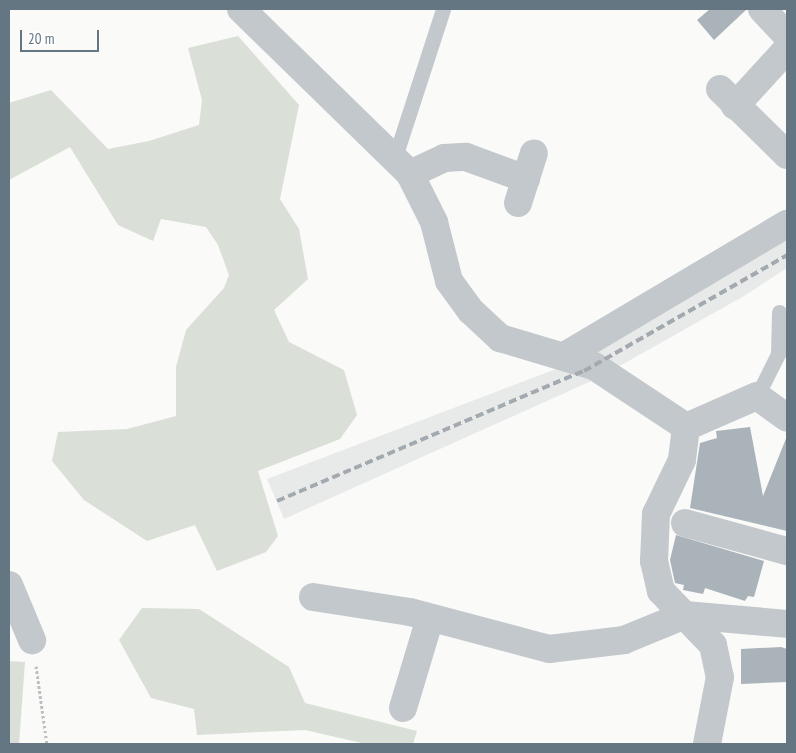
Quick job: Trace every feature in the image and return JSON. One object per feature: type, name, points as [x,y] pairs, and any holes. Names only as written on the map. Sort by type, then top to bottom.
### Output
[{"type":"street","points":[[242,9],[372,139],[402,166],[434,222],[449,281],[471,311],[500,338],[566,355],[618,381],[686,427]]},
{"type":"street","points":[[762,9],[787,36]]},
{"type":"street","points":[[787,49],[728,97],[787,155]]},
{"type":"street","points":[[402,166],[444,158],[466,157],[522,191],[534,153]]},
{"type":"street","points":[[566,355],[787,224]]},
{"type":"street","points":[[686,427],[757,396],[787,418]]},
{"type":"street","points":[[686,427],[682,460],[656,514],[654,561],[662,592],[713,645],[720,677],[707,744]]},
{"type":"street","points":[[685,523],[787,551]]},
{"type":"street","points":[[9,585],[32,640]]},
{"type":"street","points":[[313,598],[430,618],[549,649],[624,640],[685,615],[787,624]]},
{"type":"street","points":[[403,708],[430,618]]},
{"type":"lane","points":[[402,166],[443,9]]},
{"type":"lane","points":[[757,396],[778,354],[779,312]]},
{"type":"path","points":[[32,640],[47,744]]},
{"type":"shaded area","points":[[238,36],[299,105],[280,199],[299,229],[308,279],[274,310],[289,342],[344,370],[357,415],[340,439],[258,471],[278,536],[266,552],[217,571],[195,525],[147,541],[84,500],[52,461],[58,432],[127,429],[176,416],[176,367],[186,330],[224,288],[229,275],[218,245],[206,227],[161,219],[153,241],[118,225],[70,147],[9,180],[9,103],[51,90],[108,149],[149,141],[199,125],[202,100],[188,48]]},
{"type":"shaded area","points":[[787,239],[787,268],[744,296],[616,368],[597,351]]},
{"type":"shaded area","points":[[569,364],[598,378],[284,519],[267,479]]},
{"type":"shaded area","points":[[142,608],[199,609],[289,667],[305,703],[417,731],[413,744],[366,744],[305,730],[197,735],[194,709],[151,698],[119,640]]},
{"type":"shaded area","points":[[9,661],[25,662],[19,744],[9,744]]},
{"type":"building","points":[[710,9],[747,9],[714,40],[697,20]]},
{"type":"building","points":[[750,427],[763,496],[787,436],[787,531],[690,508],[700,443],[717,438],[716,431]]},
{"type":"building","points":[[676,535],[764,561],[754,597],[748,596],[745,601],[705,588],[703,594],[683,590],[684,585],[675,583],[670,560]]},
{"type":"building","points":[[781,647],[787,649],[787,682],[741,684],[741,649]]},
{"type":"railway","points":[[277,501],[584,371],[787,255]]}]
